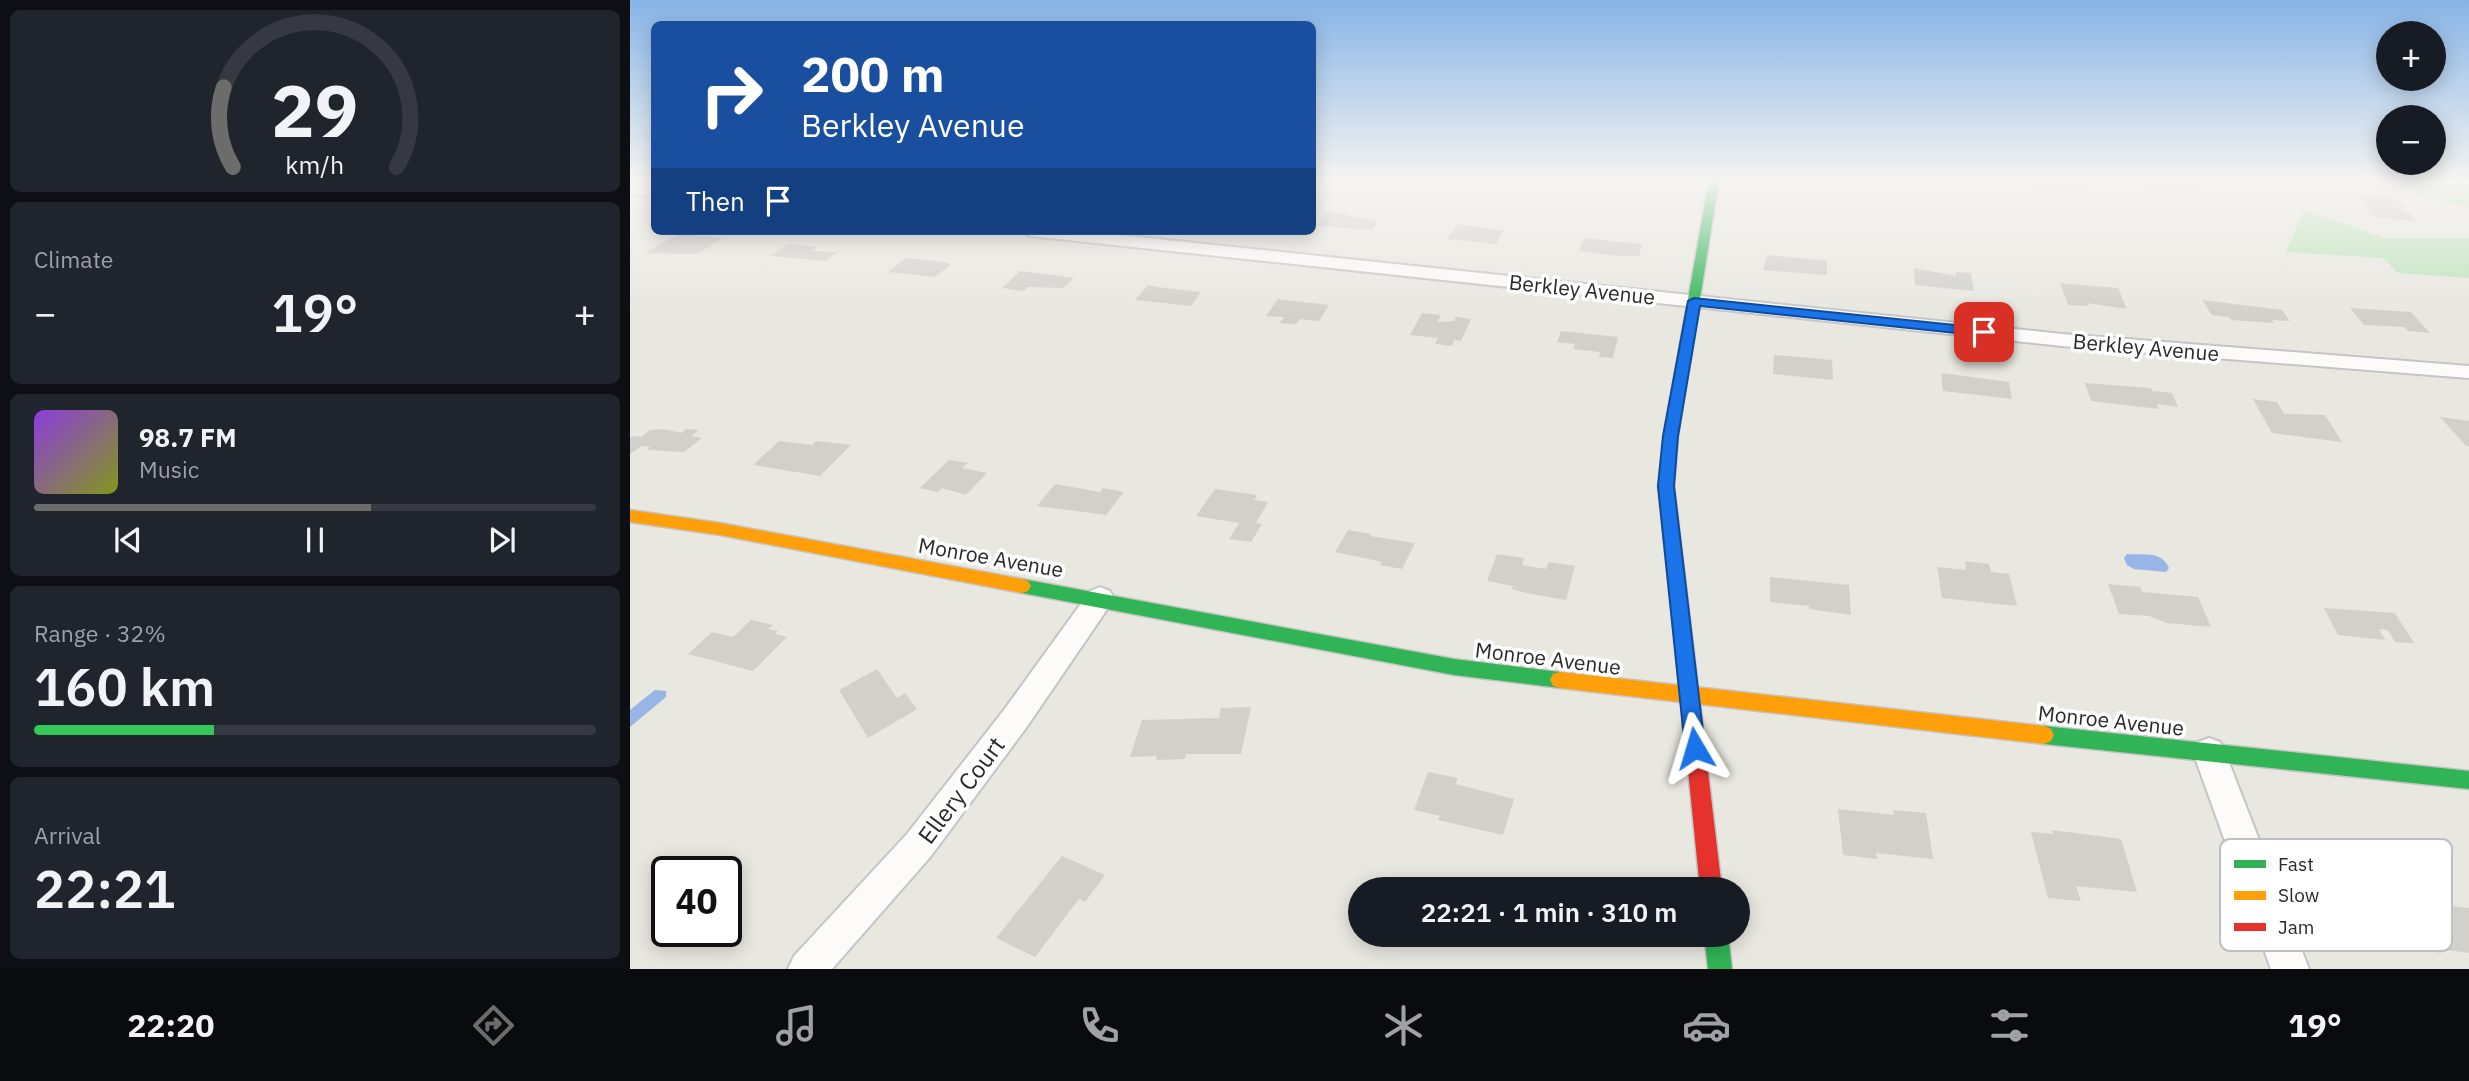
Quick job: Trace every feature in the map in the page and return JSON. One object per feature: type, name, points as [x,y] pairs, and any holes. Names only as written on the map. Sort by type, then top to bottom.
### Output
[{"type":"street","points":[[1707,225],[1671,436],[1666,486],[1710,877]]},
{"type":"street","name":"Berkley Avenue","points":[[1068,235],[2062,340],[2469,372]]},
{"type":"street","name":"Monroe Avenue","points":[[630,516],[720,529],[1100,598],[1454,667],[2469,780]]},
{"type":"street","name":"Ellery Court","points":[[807,969],[919,845],[1015,719],[1100,598]]},
{"type":"street","points":[[2209,752],[2241,839]]},
{"type":"street","points":[[1717,947],[1720,969]]},
{"type":"street","points":[[2283,951],[2290,969]]},
{"type":"green space","points":[[2297,225],[2347,225],[2384,238],[2469,238],[2469,278],[2398,273],[2383,258],[2286,252]]},
{"type":"water","points":[[2127,554],[2157,556],[2169,568],[2166,572],[2134,569],[2127,565],[2124,558]]},
{"type":"water","points":[[655,690],[666,691],[666,697],[630,727],[630,710]]},
{"type":"building","points":[[1318,225],[1375,225],[1372,230]]},
{"type":"building","points":[[1457,225],[1504,231],[1496,244],[1447,239]]},
{"type":"building","points":[[676,235],[723,238],[697,254],[645,253]]},
{"type":"building","points":[[1584,238],[1642,244],[1639,256],[1619,256],[1579,251]]},
{"type":"building","points":[[788,244],[818,247],[812,251],[838,252],[825,261],[770,256]]},
{"type":"building","points":[[1767,255],[1827,261],[1827,275],[1763,270]]},
{"type":"building","points":[[906,258],[951,264],[935,277],[888,272]]},
{"type":"building","points":[[1914,268],[1956,276],[1956,272],[1971,273],[1974,291],[1915,285]]},
{"type":"building","points":[[1020,271],[1074,278],[1063,288],[1028,287],[1024,291],[1002,288]]},
{"type":"building","points":[[2060,283],[2118,288],[2127,309],[2087,303],[2088,306],[2068,305]]},
{"type":"building","points":[[1148,285],[1201,292],[1191,306],[1135,300]]},
{"type":"building","points":[[1278,299],[1329,305],[1319,321],[1300,319],[1296,324],[1280,323],[1284,317],[1266,316]]},
{"type":"building","points":[[2202,300],[2282,310],[2290,321],[2272,320],[2274,323],[2232,320],[2229,317],[2212,315]]},
{"type":"building","points":[[2350,308],[2411,312],[2430,333],[2408,331],[2404,327],[2364,325]]},
{"type":"building","points":[[1422,313],[1441,315],[1437,322],[1454,321],[1456,317],[1471,319],[1461,341],[1454,340],[1452,346],[1435,344],[1438,338],[1410,335]]},
{"type":"building","points":[[1561,331],[1618,337],[1613,358],[1599,357],[1600,352],[1573,349],[1575,344],[1557,342]]},
{"type":"building","points":[[1774,355],[1832,360],[1833,380],[1773,374]]},
{"type":"building","points":[[1941,373],[2009,382],[2012,399],[1943,391]]},
{"type":"building","points":[[2085,383],[2151,388],[2152,391],[2172,393],[2178,407],[2157,404],[2159,409],[2091,401]]},
{"type":"building","points":[[2253,399],[2277,402],[2284,414],[2325,415],[2342,442],[2272,433]]},
{"type":"building","points":[[2440,417],[2469,421],[2469,446],[2466,446]]},
{"type":"building","points":[[663,429],[681,433],[686,429],[699,430],[691,436],[702,438],[684,452],[647,450],[650,447],[642,446],[630,454],[630,438],[641,437],[650,430]]},
{"type":"building","points":[[779,441],[812,445],[816,441],[851,445],[820,476],[753,465]]},
{"type":"building","points":[[949,460],[968,463],[962,468],[987,473],[966,495],[942,488],[938,492],[920,488]]},
{"type":"building","points":[[1055,484],[1100,492],[1103,488],[1124,492],[1106,515],[1037,506]]},
{"type":"building","points":[[1215,489],[1257,495],[1254,500],[1268,502],[1256,523],[1262,524],[1251,542],[1229,539],[1239,523],[1196,516]]},
{"type":"building","points":[[1348,530],[1415,543],[1402,569],[1380,565],[1382,562],[1335,552]]},
{"type":"building","points":[[1497,554],[1524,558],[1522,565],[1546,569],[1549,562],[1575,566],[1566,600],[1526,593],[1512,589],[1513,586],[1487,581]]},
{"type":"building","points":[[1965,561],[1989,564],[1991,572],[2009,574],[2017,606],[1942,598],[1937,567],[1966,570]]},
{"type":"building","points":[[1770,577],[1849,585],[1851,615],[1809,609],[1809,606],[1770,602]]},
{"type":"building","points":[[2108,584],[2140,587],[2142,592],[2198,597],[2211,627],[2167,623],[2149,616],[2119,614]]},
{"type":"building","points":[[2324,608],[2395,613],[2414,643],[2395,642],[2388,630],[2379,629],[2385,640],[2338,635]]},
{"type":"building","points":[[751,620],[773,625],[768,629],[787,637],[753,671],[688,654],[712,632],[733,637]]},
{"type":"building","points":[[877,669],[897,698],[905,693],[917,709],[868,738],[839,690]]},
{"type":"building","points":[[1251,707],[1241,754],[1186,754],[1185,759],[1156,760],[1157,756],[1130,757],[1142,720],[1219,718],[1221,708]]},
{"type":"building","points":[[1428,772],[1458,778],[1455,784],[1514,799],[1503,835],[1438,820],[1440,816],[1414,810]]},
{"type":"building","points":[[1838,809],[1894,815],[1893,810],[1926,813],[1933,859],[1876,853],[1877,859],[1843,855]]},
{"type":"building","points":[[2052,830],[2121,839],[2137,892],[2076,886],[2081,901],[2048,898],[2031,832],[2053,834]]},
{"type":"building","points":[[1062,856],[1105,875],[1085,902],[1079,899],[1035,957],[996,938]]},
{"type":"building","points":[[2452,906],[2469,908],[2469,953],[2452,951]]},
{"type":"traffic: fast","points":[[1687,671],[1666,486],[1671,436],[1706,225]]},
{"type":"traffic: fast","points":[[1022,586],[1454,667],[1560,680]]},
{"type":"traffic: fast","points":[[2044,735],[2469,780]]},
{"type":"traffic: fast","points":[[1717,947],[1720,969]]},
{"type":"traffic: slow","points":[[630,516],[720,529],[1022,586]]},
{"type":"traffic: slow","points":[[1560,680],[2044,735]]},
{"type":"traffic: jam","points":[[1687,671],[1710,877]]},
{"type":"route","points":[[1695,748],[1666,486],[1667,461],[1694,301],[1984,332]]}]
